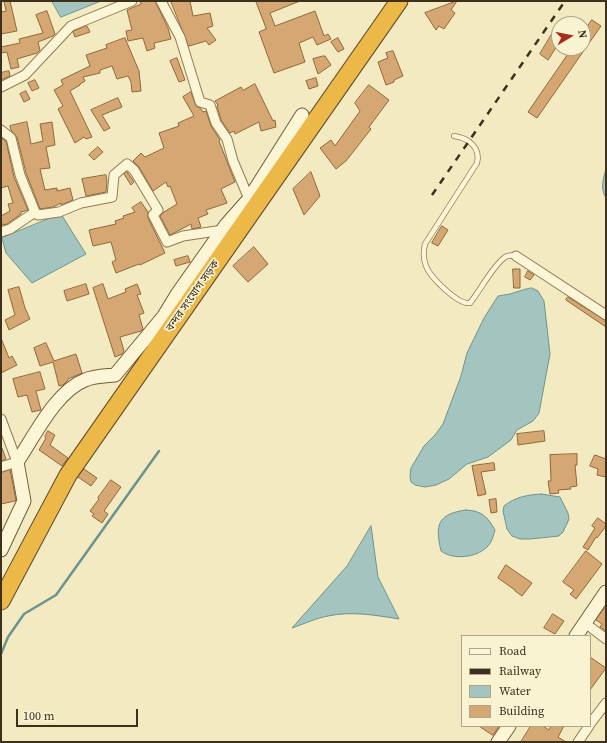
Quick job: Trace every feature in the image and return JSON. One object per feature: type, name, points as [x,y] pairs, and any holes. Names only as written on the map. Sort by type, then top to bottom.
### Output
[{"type":"highway","name":"বন্দর সংযোগ সড়ক","points":[[1,601],[68,474],[399,1]]},
{"type":"street","points":[[1,87],[25,75],[71,26],[132,1]]},
{"type":"street","points":[[162,1],[180,37],[200,102],[210,105],[216,123],[228,139],[233,161],[249,198]]},
{"type":"street","points":[[1,467],[18,462],[55,403],[72,387],[85,380],[115,375],[164,316],[178,293],[223,230],[249,198],[302,115]]},
{"type":"street","points":[[1,130],[11,138],[20,175],[35,212],[38,215],[59,212],[81,203],[112,197],[114,175],[127,164],[134,170],[158,210],[153,215],[167,242],[183,236],[223,230]]},
{"type":"street","points":[[1,232],[10,229],[35,212]]},
{"type":"street","points":[[516,256],[606,315]]},
{"type":"street","points":[[1,419],[18,462],[24,501],[1,550]]},
{"type":"street","points":[[577,635],[606,592]]},
{"type":"street","points":[[585,623],[606,639]]},
{"type":"street","points":[[591,722],[606,703]]},
{"type":"street","points":[[498,742],[508,727]]},
{"type":"street","points":[[578,742],[588,727]]},
{"type":"lane","points":[[454,136],[461,137],[474,146],[479,155],[477,163],[425,244],[422,253],[426,267],[431,276],[437,282],[466,304],[470,303],[504,257],[511,255],[516,256]]},
{"type":"water","points":[[52,1],[101,1],[61,17]]},
{"type":"water","points":[[606,169],[606,198],[603,191],[603,180]]},
{"type":"water","points":[[61,214],[86,254],[32,283],[6,253],[2,238]]},
{"type":"water","points":[[532,288],[538,291],[544,301],[550,354],[539,413],[533,421],[517,430],[511,440],[488,457],[467,464],[449,479],[436,485],[425,487],[415,485],[411,482],[411,468],[424,446],[443,424],[461,376],[467,353],[484,318],[498,296]]},
{"type":"water","points":[[541,494],[560,497],[568,513],[569,519],[563,532],[559,536],[530,539],[520,539],[512,536],[507,529],[503,511],[504,506],[512,500],[521,497]]},
{"type":"water","points":[[466,510],[480,513],[487,518],[495,530],[492,539],[489,545],[477,554],[458,557],[446,554],[441,551],[439,542],[438,534],[440,522],[449,514]]},
{"type":"water","points":[[371,526],[378,577],[399,619],[363,614],[345,614],[319,618],[292,628],[347,566]]},
{"type":"building","points":[[4,1],[10,1],[17,31],[1,34],[1,12],[6,11]]},
{"type":"building","points":[[140,1],[155,1],[168,28],[171,39],[154,43],[155,48],[147,51],[143,38],[128,41],[126,31],[132,30],[127,10],[141,4]]},
{"type":"building","points":[[171,1],[190,1],[193,16],[210,13],[213,26],[207,28],[216,40],[209,45],[206,41],[189,46]]},
{"type":"building","points":[[256,1],[300,1],[270,13],[275,26],[315,11],[324,36],[328,34],[331,39],[317,45],[313,37],[299,43],[305,62],[274,73],[259,32],[266,29]]},
{"type":"building","points":[[457,1],[451,10],[455,13],[444,29],[439,26],[436,30],[425,13]]},
{"type":"building","points":[[47,11],[55,34],[38,42],[40,50],[37,53],[17,59],[19,67],[11,69],[7,52],[1,53],[1,47],[20,43],[19,39],[43,33],[36,15]]},
{"type":"building","points":[[592,20],[601,26],[591,40]]},
{"type":"building","points":[[87,26],[90,32],[75,37],[74,31]]},
{"type":"building","points":[[551,35],[551,55],[548,60],[540,54]]},
{"type":"building","points":[[125,38],[139,71],[141,91],[132,92],[131,82],[128,76],[117,79],[112,66],[100,70],[100,73],[83,77],[85,81],[70,91],[92,137],[86,139],[84,137],[75,143],[58,109],[63,106],[54,90],[63,85],[61,80],[90,66],[86,55],[107,48],[106,45]]},
{"type":"building","points":[[338,38],[344,49],[338,52],[331,42]]},
{"type":"building","points":[[393,51],[403,76],[386,85],[378,62],[388,58],[386,53]]},
{"type":"building","points":[[325,56],[331,65],[318,74],[313,59]]},
{"type":"building","points":[[566,56],[580,56],[537,118],[528,112]]},
{"type":"building","points":[[177,58],[185,80],[179,82],[170,61]]},
{"type":"building","points":[[9,71],[10,76],[1,80],[1,73]]},
{"type":"building","points":[[316,78],[318,86],[309,89],[306,81]]},
{"type":"building","points":[[35,80],[39,88],[32,91],[28,83]]},
{"type":"building","points":[[255,84],[273,121],[275,120],[276,127],[261,131],[259,122],[235,134],[234,131],[230,133],[221,120],[218,105],[215,101],[241,87],[243,90]]},
{"type":"building","points":[[369,85],[389,100],[369,127],[371,129],[346,161],[336,169],[320,148],[331,140],[335,146],[360,111],[355,103]]},
{"type":"building","points":[[26,91],[30,99],[24,102],[20,94]]},
{"type":"building","points":[[191,92],[196,106],[203,112],[206,111],[211,126],[220,140],[219,141],[235,182],[221,189],[227,203],[206,210],[208,214],[198,218],[201,227],[192,229],[191,224],[170,235],[160,216],[177,204],[170,186],[168,187],[166,182],[153,191],[139,167],[133,161],[141,153],[145,157],[164,148],[159,133],[179,126],[178,123],[194,116],[183,97]]},
{"type":"building","points":[[118,98],[122,107],[102,115],[110,128],[104,131],[91,110]]},
{"type":"building","points":[[27,122],[31,144],[43,141],[40,124],[52,122],[55,145],[46,147],[50,168],[40,169],[45,190],[57,188],[57,191],[70,188],[73,200],[61,205],[61,203],[53,207],[40,209],[26,173],[17,137],[11,130],[10,126]]},
{"type":"building","points":[[1,138],[6,141],[14,177],[28,210],[21,212],[21,214],[7,224],[2,225],[1,216],[10,211],[8,204],[13,203],[8,186],[1,188]]},
{"type":"building","points":[[98,147],[103,152],[94,160],[89,155]]},
{"type":"building","points":[[127,172],[134,182],[131,185],[124,174]]},
{"type":"building","points":[[311,172],[320,196],[304,215],[293,189]]},
{"type":"building","points":[[106,175],[106,192],[86,196],[82,179]]},
{"type":"building","points":[[141,202],[148,212],[148,218],[165,253],[140,265],[139,264],[116,273],[112,262],[116,260],[111,242],[93,246],[89,230],[116,224],[115,221],[124,218],[123,216],[135,212],[132,208]]},
{"type":"building","points":[[442,226],[448,230],[438,246],[432,243]]},
{"type":"building","points":[[254,247],[268,264],[248,282],[233,266]]},
{"type":"building","points":[[188,256],[190,262],[176,266],[174,260]]},
{"type":"building","points":[[513,269],[520,269],[520,288],[514,288]]},
{"type":"building","points":[[528,271],[534,275],[530,280],[525,277]]},
{"type":"building","points":[[86,284],[89,294],[67,301],[64,291]]},
{"type":"building","points":[[103,284],[108,299],[126,292],[125,289],[137,284],[141,294],[137,295],[144,313],[139,315],[143,329],[141,331],[120,337],[124,351],[122,354],[115,357],[93,288]]},
{"type":"building","points":[[19,287],[30,319],[9,330],[5,320],[15,315],[8,290]]},
{"type":"building","points":[[568,297],[606,321],[606,327],[566,300]]},
{"type":"building","points":[[1,338],[9,358],[12,356],[17,365],[1,373]]},
{"type":"building","points":[[46,343],[54,361],[76,354],[82,373],[68,379],[63,385],[59,386],[53,362],[40,366],[34,348]]},
{"type":"building","points":[[40,372],[45,389],[36,391],[41,410],[32,412],[27,395],[18,397],[13,379]]},
{"type":"building","points":[[48,431],[55,435],[50,445],[68,458],[62,466],[39,450]]},
{"type":"building","points":[[544,431],[545,441],[518,445],[517,434]]},
{"type":"building","points":[[1,448],[6,459],[1,461]]},
{"type":"building","points":[[577,454],[577,465],[575,465],[577,486],[570,487],[571,489],[558,490],[559,493],[550,494],[548,481],[551,481],[550,455]]},
{"type":"building","points":[[595,455],[606,459],[606,477],[597,475],[598,469],[590,466]]},
{"type":"building","points":[[494,463],[495,470],[481,472],[486,494],[478,496],[472,466]]},
{"type":"building","points":[[84,469],[97,478],[91,486],[78,477]]},
{"type":"building","points":[[10,470],[16,500],[1,504],[1,473]]},
{"type":"building","points":[[111,480],[121,487],[104,511],[108,514],[102,523],[92,516],[94,514],[90,511]]},
{"type":"building","points":[[496,499],[497,512],[491,513],[489,500]]},
{"type":"building","points":[[598,518],[606,524],[606,526],[597,538],[596,537],[588,550],[583,547],[595,528],[592,526]]},
{"type":"building","points":[[586,551],[602,564],[576,599],[570,594],[574,590],[563,582]]},
{"type":"building","points":[[506,565],[532,583],[522,596],[498,578]]},
{"type":"building","points":[[605,608],[606,631],[600,627],[602,624],[596,620]]},
{"type":"building","points":[[553,614],[564,621],[555,634],[544,628]]},
{"type":"building","points":[[591,658],[606,668],[591,689]]},
{"type":"building","points":[[481,727],[498,727],[493,735]]},
{"type":"building","points":[[530,727],[544,727],[549,730],[550,727],[563,727],[558,737],[566,742],[521,742]]},
{"type":"waterway","points":[[1,654],[8,637],[24,614],[56,595],[159,451]]},
{"type":"railway","points":[[432,195],[565,1]]}]
